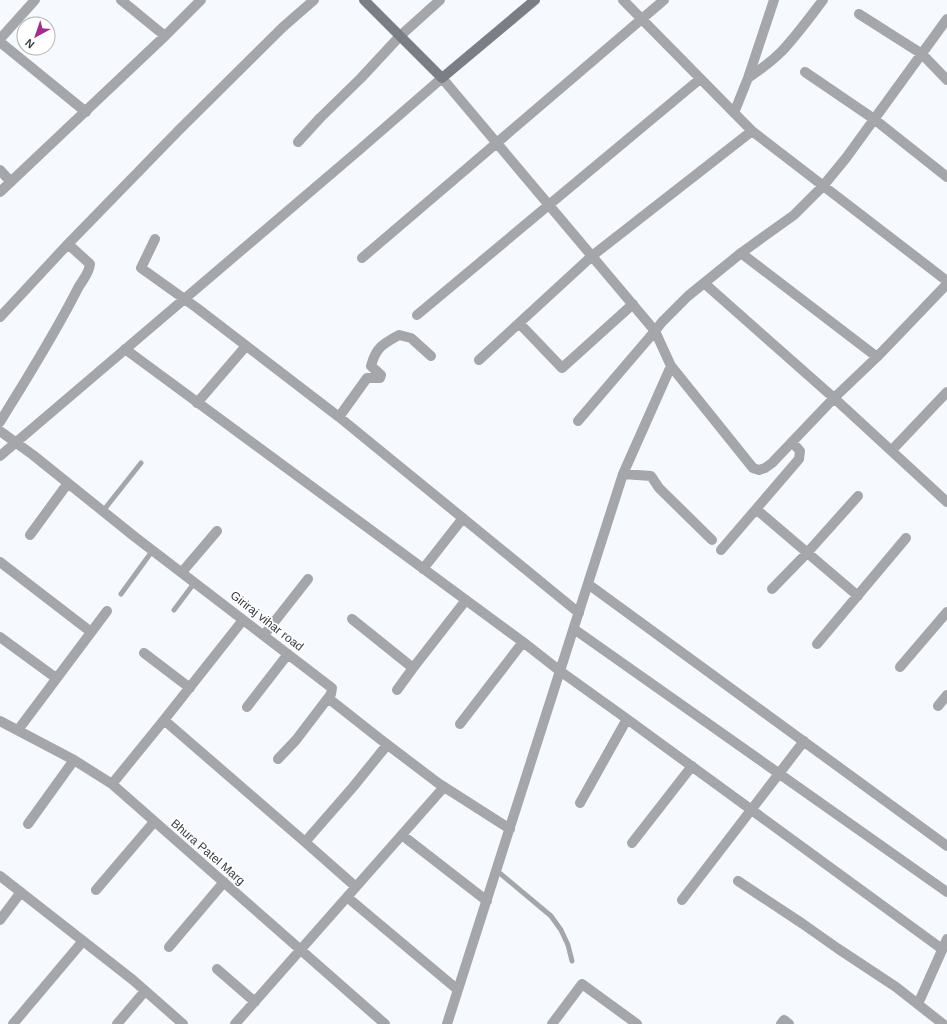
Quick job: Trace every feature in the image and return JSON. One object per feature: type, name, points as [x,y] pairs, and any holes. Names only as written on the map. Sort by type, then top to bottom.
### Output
[{"type":"street","points":[[0,39],[35,0]]},
{"type":"street","points":[[121,0],[165,36]]},
{"type":"street","points":[[0,192],[86,112],[202,0]]},
{"type":"street","points":[[0,317],[68,244],[179,130],[283,27],[314,0]]},
{"type":"street","points":[[364,0],[442,78],[655,331],[671,366],[753,468],[759,470],[765,468],[877,357],[947,284]]},
{"type":"street","points":[[298,142],[400,36],[440,0]]},
{"type":"street","points":[[0,456],[535,0]]},
{"type":"street","points":[[623,0],[752,132],[947,281]]},
{"type":"street","points":[[362,258],[664,0]]},
{"type":"street","points":[[734,113],[748,78],[774,0]]},
{"type":"street","points":[[748,78],[781,51],[823,0]]},
{"type":"street","points":[[859,14],[922,54],[947,80]]},
{"type":"street","points":[[578,421],[662,322],[688,296],[741,253],[794,215],[823,186],[846,158],[947,19]]},
{"type":"street","points":[[0,42],[86,112]]},
{"type":"street","points":[[805,72],[874,119],[947,176]]},
{"type":"street","points":[[417,315],[700,78]]},
{"type":"street","points":[[479,360],[592,256],[752,132]]},
{"type":"street","points":[[0,170],[11,182]]},
{"type":"street","points":[[155,238],[141,268],[339,417],[579,613]]},
{"type":"street","points":[[0,422],[66,313],[89,271],[90,264],[68,244]]},
{"type":"street","points":[[741,253],[877,357]]},
{"type":"street","points":[[704,283],[892,450],[947,501]]},
{"type":"street","points":[[519,323],[562,368],[632,304]]},
{"type":"street","points":[[339,417],[367,378],[380,378],[381,375],[371,366],[374,355],[383,344],[399,335],[411,338],[431,356]]},
{"type":"street","points":[[197,403],[246,346]]},
{"type":"street","points":[[125,349],[523,642],[560,671],[627,718],[942,949]]},
{"type":"street","points":[[447,1024],[623,474],[671,366]]},
{"type":"street","points":[[892,450],[947,392]]},
{"type":"street","name":"Giriraj vihar road","points":[[0,431],[332,688],[331,694],[328,698]]},
{"type":"street","points":[[721,550],[799,459],[800,451],[792,442]]},
{"type":"street","points":[[623,474],[651,476],[659,488],[712,540]]},
{"type":"street","points":[[30,535],[68,483]]},
{"type":"street","points":[[772,590],[858,496]]},
{"type":"street","points":[[756,509],[858,596]]},
{"type":"street","points":[[423,569],[463,518]]},
{"type":"street","points":[[182,572],[216,531]]},
{"type":"street","points":[[817,644],[906,538]]},
{"type":"street","points":[[0,562],[91,632]]},
{"type":"street","points":[[264,635],[308,579]]},
{"type":"street","points":[[588,584],[947,846]]},
{"type":"street","points":[[396,690],[466,600]]},
{"type":"street","points":[[18,730],[107,611]]},
{"type":"street","points":[[900,667],[947,612]]},
{"type":"street","points":[[352,619],[413,668]]},
{"type":"street","points":[[112,784],[243,620]]},
{"type":"street","points":[[574,629],[947,892]]},
{"type":"street","points":[[0,637],[56,678]]},
{"type":"street","points":[[460,724],[523,642]]},
{"type":"street","points":[[144,653],[190,688]]},
{"type":"street","points":[[247,707],[288,654]]},
{"type":"street","points":[[938,706],[947,695]]},
{"type":"street","points":[[278,759],[296,740],[328,698],[387,745],[444,787],[510,829]]},
{"type":"street","points":[[580,803],[627,718]]},
{"type":"street","points":[[164,720],[356,887]]},
{"type":"street","name":"Bhura Patel Marg","points":[[0,721],[74,760],[112,784],[385,1024]]},
{"type":"street","points":[[682,900],[804,741]]},
{"type":"street","points":[[305,842],[387,745]]},
{"type":"street","points":[[28,824],[74,760]]},
{"type":"street","points":[[632,843],[692,766]]},
{"type":"street","points":[[242,1022],[255,1002],[444,787]]},
{"type":"street","points":[[96,890],[154,822]]},
{"type":"street","points":[[402,835],[487,900]]},
{"type":"street","points":[[0,876],[133,980],[183,1024]]},
{"type":"street","points":[[738,881],[896,986],[943,1024]]},
{"type":"street","points":[[169,947],[224,882]]},
{"type":"street","points":[[0,920],[21,892]]},
{"type":"street","points":[[347,898],[458,990]]},
{"type":"street","points":[[918,1004],[947,939]]},
{"type":"street","points":[[13,1024],[83,941]]},
{"type":"street","points":[[217,968],[255,1002]]},
{"type":"street","points":[[552,1024],[582,984],[637,1024]]},
{"type":"street","points":[[117,1024],[145,991]]},
{"type":"street","points":[[781,1024],[784,1020],[789,1024]]},
{"type":"lane","points":[[103,511],[141,463]]},
{"type":"lane","points":[[120,594],[153,550]]},
{"type":"lane","points":[[174,610],[195,582]]},
{"type":"lane","points":[[496,870],[551,916],[561,930],[572,960]]}]
